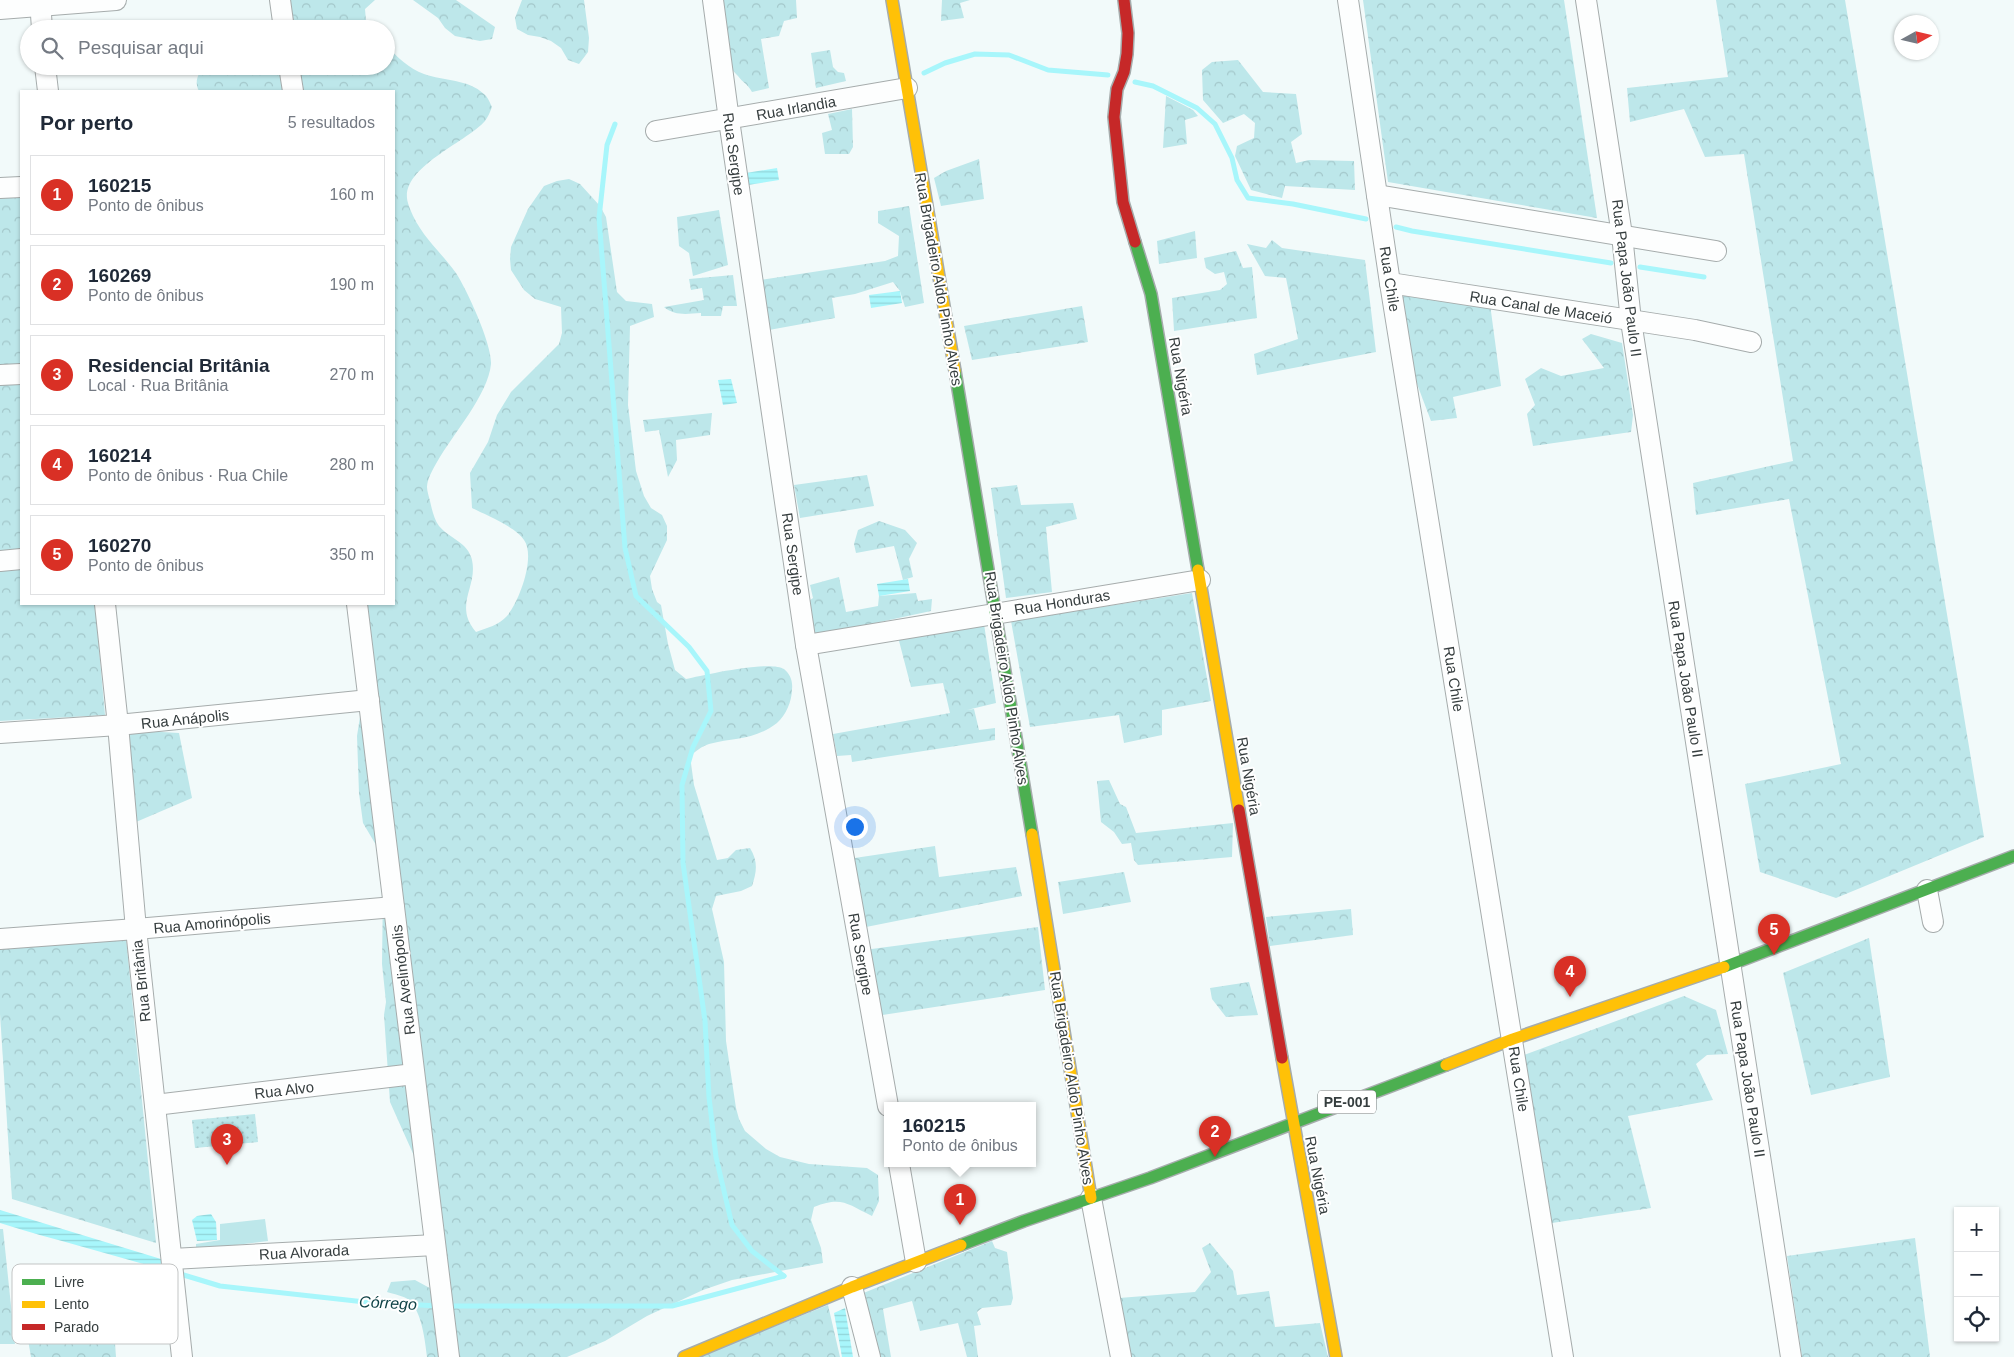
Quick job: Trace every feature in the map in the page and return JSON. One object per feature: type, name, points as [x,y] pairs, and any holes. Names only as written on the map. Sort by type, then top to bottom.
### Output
[{"type":"street","points":[[0,9],[40,4],[116,0]]},
{"type":"street","points":[[280,0],[283,20]]},
{"type":"street","name":"Rua Sergipe","points":[[713,0],[806,644],[887,1102]]},
{"type":"street","name":"Rua Brigadeiro Aldo Pinho Alves","points":[[892,0],[996,612],[1092,1198],[1121,1357]]},
{"type":"street","name":"Rua Nigéria","points":[[1124,0],[1128,33],[1127,54],[1124,72],[1117,89],[1114,117],[1123,202],[1151,294],[1293,1123],[1336,1357]]},
{"type":"street","name":"Rua Chile","points":[[1348,0],[1390,282],[1563,1357]]},
{"type":"street","name":"Rua Papa João Paulo II","points":[[1586,0],[1622,235],[1631,321],[1791,1357]]},
{"type":"street","points":[[40,4],[41,20]]},
{"type":"street","points":[[46,75],[48,90]]},
{"type":"street","points":[[290,75],[293,90]]},
{"type":"street","name":"Rua Irlandia","points":[[656,131],[907,88]]},
{"type":"street","points":[[0,188],[20,187]]},
{"type":"street","points":[[1377,195],[1716,251]]},
{"type":"street","name":"Rua Canal de Maceió","points":[[1390,282],[1695,330],[1751,342]]},
{"type":"street","points":[[0,375],[20,374]]},
{"type":"street","points":[[0,561],[20,559]]},
{"type":"street","name":"Rua Honduras","points":[[806,644],[1200,580]]},
{"type":"street","name":"Rua Britânia","points":[[105,605],[136,929],[172,1264]]},
{"type":"street","name":"Rua Avelinópolis","points":[[357,605],[449,1357]]},
{"type":"street","name":"Rua Anápolis","points":[[0,733],[118,725],[369,700]]},
{"type":"street","name":"PE-001","points":[[684,1357],[852,1287],[1024,1221],[1150,1178],[1513,1039],[1730,965],[2014,856]]},
{"type":"street","points":[[1927,890],[1933,922]]},
{"type":"street","name":"Rua Amorinópolis","points":[[0,939],[394,907]]},
{"type":"street","name":"Rua Alvo","points":[[155,1105],[414,1074]]},
{"type":"street","points":[[900,1167],[916,1262]]},
{"type":"street","name":"Rua Alvorada","points":[[172,1261],[435,1245]]},
{"type":"street","points":[[852,1287],[870,1357]]},
{"type":"street","name":"Rua Britânia","points":[[178,1318],[182,1357]]},
{"type":"green space","points":[[286,0],[375,0],[365,9],[366,20],[293,20],[291,9]]},
{"type":"green space","points":[[413,0],[456,0],[495,27],[492,39],[480,41],[455,36],[445,28],[438,18]]},
{"type":"green space","points":[[522,0],[584,0],[589,38],[588,52],[579,64],[568,60],[561,48],[551,41],[528,35],[517,29],[515,18]]},
{"type":"green space","points":[[719,0],[796,0],[797,18],[784,21],[779,36],[761,39],[769,88],[752,92],[725,64]]},
{"type":"green space","points":[[942,0],[970,0],[960,3],[964,18],[941,21]]},
{"type":"green space","points":[[1363,0],[1564,0],[1597,218],[1388,182]]},
{"type":"green space","points":[[1716,0],[1845,0],[1984,837],[1836,898],[1760,872],[1745,784],[1841,764],[1789,499],[1696,515],[1693,483],[1793,461],[1744,154],[1705,157],[1684,109],[1630,122],[1627,88],[1728,77]]},
{"type":"green space","points":[[830,50],[833,67],[838,72],[844,73],[846,81],[816,88],[811,53]]},
{"type":"green space","points":[[395,54],[419,72],[463,83],[478,89],[487,97],[492,107],[485,121],[477,129],[426,165],[409,186],[407,198],[419,227],[461,281],[478,317],[490,355],[491,364],[484,388],[437,462],[427,484],[432,511],[437,523],[467,549],[472,560],[472,579],[466,604],[469,622],[476,632],[500,622],[512,609],[521,590],[528,557],[527,548],[520,535],[500,522],[472,508],[470,473],[488,442],[497,415],[511,392],[559,344],[562,333],[561,307],[535,299],[524,290],[511,270],[511,247],[528,209],[544,186],[557,181],[569,179],[580,184],[600,206],[606,217],[617,292],[626,301],[652,304],[654,317],[630,326],[628,405],[636,471],[644,496],[651,508],[662,515],[667,526],[667,540],[650,576],[652,589],[657,602],[661,605],[675,670],[686,679],[736,669],[765,666],[784,669],[791,678],[792,694],[790,703],[786,712],[777,723],[752,736],[706,745],[690,756],[694,785],[717,860],[728,858],[736,850],[750,848],[755,862],[756,871],[752,886],[741,891],[716,896],[712,909],[724,962],[726,1041],[739,1119],[745,1131],[766,1149],[780,1157],[809,1164],[867,1168],[878,1175],[879,1201],[872,1216],[850,1205],[838,1202],[814,1207],[811,1220],[821,1248],[823,1263],[732,1280],[703,1290],[647,1316],[605,1341],[567,1357],[427,1357],[420,1319],[413,1305],[409,1300],[401,1296],[387,1292],[391,1282],[415,1280],[437,1292],[419,1167],[390,1102],[384,1015],[386,1002],[382,964],[383,888],[376,845],[363,823],[359,793],[357,736],[365,685],[351,605],[395,605],[395,90],[199,90],[198,75],[395,75]]},
{"type":"green space","points":[[1238,60],[1263,92],[1296,94],[1302,134],[1291,142],[1296,163],[1309,160],[1354,161],[1355,190],[1285,186],[1282,198],[1251,190],[1235,156],[1237,146],[1254,138],[1255,123],[1244,114],[1223,123],[1203,100],[1202,70],[1212,62]]},
{"type":"green space","points":[[1166,96],[1193,110],[1198,116],[1185,120],[1187,144],[1163,148]]},
{"type":"green space","points":[[852,109],[853,147],[849,154],[825,154],[822,133],[832,130],[828,114]]},
{"type":"green space","points":[[979,159],[984,199],[941,206],[934,178],[946,171]]},
{"type":"green space","points":[[20,196],[20,367],[0,369],[0,198]]},
{"type":"green space","points":[[909,206],[924,303],[905,307],[900,291],[893,282],[855,294],[832,298],[835,318],[769,330],[760,280],[885,261],[898,256],[899,236],[878,223],[878,211]]},
{"type":"green space","points":[[719,210],[728,265],[693,276],[689,253],[679,246],[677,217]]},
{"type":"green space","points":[[1195,231],[1197,258],[1159,264],[1157,241]]},
{"type":"green space","points":[[1272,240],[1282,248],[1365,260],[1376,352],[1257,375],[1254,354],[1298,339],[1286,278],[1265,276],[1247,244],[1266,248]]},
{"type":"green space","points":[[1236,251],[1243,268],[1252,267],[1257,318],[1174,331],[1172,298],[1220,290],[1227,284],[1224,272],[1215,274],[1206,268],[1204,258]]},
{"type":"green space","points":[[733,275],[737,306],[723,306],[721,316],[701,316],[701,313],[677,313],[664,307],[704,300],[702,288],[691,290],[689,279]]},
{"type":"green space","points":[[1402,291],[1490,304],[1501,386],[1453,397],[1457,418],[1431,421],[1411,368]]},
{"type":"green space","points":[[1082,306],[1088,342],[972,360],[964,326]]},
{"type":"green space","points":[[1591,334],[1622,343],[1633,415],[1631,432],[1533,446],[1527,414],[1535,405],[1525,379],[1541,368],[1561,376],[1604,368],[1582,339]]},
{"type":"green space","points":[[20,380],[20,552],[0,554],[0,382]]},
{"type":"green space","points":[[712,413],[710,435],[676,440],[677,460],[668,477],[659,430],[645,432],[643,420]]},
{"type":"green space","points":[[867,475],[874,506],[800,518],[794,485]]},
{"type":"green space","points":[[1017,485],[1021,505],[1073,503],[1077,519],[1046,527],[1052,592],[1006,598],[991,488]]},
{"type":"green space","points":[[879,521],[905,530],[917,543],[909,559],[913,577],[903,580],[894,546],[856,553],[854,544],[858,530]]},
{"type":"green space","points":[[20,569],[20,605],[95,605],[105,715],[0,721],[0,571]]},
{"type":"green space","points":[[839,577],[846,612],[878,606],[879,596],[916,593],[918,601],[932,599],[931,611],[810,637],[806,603],[813,598],[810,585]]},
{"type":"green space","points":[[1192,593],[1211,701],[1162,710],[1162,735],[1124,743],[1119,715],[1030,727],[1011,621]]},
{"type":"green space","points":[[984,624],[996,703],[967,710],[974,709],[979,730],[995,728],[995,740],[852,762],[851,755],[837,756],[833,734],[950,713],[943,683],[911,687],[898,637]]},
{"type":"green space","points":[[128,730],[179,733],[192,798],[136,822]]},
{"type":"green space","points":[[1109,780],[1120,804],[1126,807],[1136,833],[1233,823],[1232,857],[1138,865],[1134,860],[1131,843],[1122,844],[1114,832],[1101,822],[1097,781]]},
{"type":"green space","points":[[935,846],[939,877],[1016,867],[1022,896],[861,928],[848,859]]},
{"type":"green space","points":[[1124,872],[1131,902],[1063,914],[1058,882]]},
{"type":"green space","points":[[1351,909],[1353,935],[1270,946],[1266,917]]},
{"type":"green space","points":[[1038,927],[1045,990],[876,1016],[864,950]]},
{"type":"green space","points":[[126,937],[156,1243],[12,1199],[0,1014],[0,949]]},
{"type":"green space","points":[[1869,938],[1890,1077],[1811,1095],[1783,973]]},
{"type":"green space","points":[[1249,982],[1258,1015],[1226,1017],[1212,999],[1210,988]]},
{"type":"green space","points":[[1684,996],[1716,1010],[1728,1054],[1707,1055],[1696,1064],[1713,1100],[1628,1116],[1651,1208],[1552,1223],[1524,1055]]},
{"type":"green space","points":[[255,1114],[258,1142],[195,1148],[192,1120]]},
{"type":"green space","points":[[265,1219],[268,1241],[196,1250],[196,1244],[220,1240],[220,1224]]},
{"type":"green space","points":[[0,1229],[3,1229],[12,1315],[12,1344],[0,1344]]},
{"type":"green space","points":[[1915,1238],[1930,1357],[1802,1357],[1787,1256]]},
{"type":"green space","points":[[992,1241],[995,1248],[1007,1252],[1013,1298],[1011,1305],[982,1308],[977,1312],[981,1325],[974,1326],[978,1357],[967,1357],[958,1323],[920,1331],[912,1301],[883,1309],[891,1357],[879,1357],[861,1294]]},
{"type":"green space","points":[[1210,1243],[1233,1271],[1237,1295],[1269,1291],[1275,1327],[1320,1323],[1328,1357],[1129,1357],[1119,1298],[1195,1292],[1211,1272],[1202,1248]]},
{"type":"green space","points":[[828,1305],[840,1357],[698,1357]]},
{"type":"green space","points":[[29,1344],[115,1344],[116,1357],[31,1357]]},
{"type":"water","points":[[777,168],[779,180],[748,185],[746,173]]},
{"type":"water","points":[[900,291],[902,303],[871,308],[869,295]]},
{"type":"water","points":[[731,379],[737,403],[723,405],[718,380]]},
{"type":"water","points":[[908,579],[910,591],[879,596],[877,584]]},
{"type":"water","points":[[0,1210],[161,1259],[162,1264],[142,1264],[0,1223]]},
{"type":"water","points":[[211,1214],[216,1222],[217,1240],[197,1241],[192,1220],[197,1216]]},
{"type":"water","points":[[845,1308],[853,1357],[842,1357],[834,1313]]},
{"type":"waterway","points":[[924,73],[945,63],[975,54],[1009,55],[1048,70],[1108,75]]},
{"type":"waterway","points":[[1135,82],[1153,86],[1197,108],[1215,124],[1232,158],[1237,180],[1248,198],[1293,204],[1366,219]]},
{"type":"waterway","points":[[615,124],[607,145],[599,218],[625,548],[636,596],[689,647],[707,671],[711,711],[693,747],[682,785],[683,863],[705,1021],[709,1097],[716,1157],[732,1225],[752,1251],[784,1276]]},
{"type":"waterway","points":[[1396,227],[1611,263]]},
{"type":"waterway","points":[[1640,267],[1704,277]]},
{"type":"waterway","name":"Córrego","points":[[178,1273],[220,1286],[365,1302],[438,1306]]},
{"type":"waterway","name":"Córrego","points":[[446,1306],[672,1306],[784,1276]]},
{"type":"traffic: fast","points":[[1135,242],[1151,294],[1198,570]]},
{"type":"traffic: fast","points":[[955,371],[1032,834]]},
{"type":"traffic: fast","points":[[1724,967],[2014,856]]},
{"type":"traffic: fast","points":[[961,1245],[1024,1221],[1150,1178],[1446,1065]]},
{"type":"traffic: slow","points":[[892,0],[955,371]]},
{"type":"traffic: slow","points":[[1198,570],[1239,810]]},
{"type":"traffic: slow","points":[[1032,834],[1091,1198]]},
{"type":"traffic: slow","points":[[1446,1065],[1513,1039],[1724,967]]},
{"type":"traffic: slow","points":[[1282,1058],[1336,1357]]},
{"type":"traffic: slow","points":[[684,1357],[852,1287],[961,1245]]},
{"type":"traffic: jam","points":[[1124,0],[1128,33],[1127,54],[1124,72],[1117,89],[1114,117],[1123,202],[1135,242]]},
{"type":"traffic: jam","points":[[1239,810],[1282,1058]]},
{"type":"place","name":"160270","points":[[1774,955]]},
{"type":"place","name":"160214","points":[[1570,997]]},
{"type":"place","name":"160269","points":[[1215,1157]]},
{"type":"place","name":"Residencial Britânia","points":[[227,1165]]},
{"type":"place","name":"160215","points":[[960,1225]]}]
